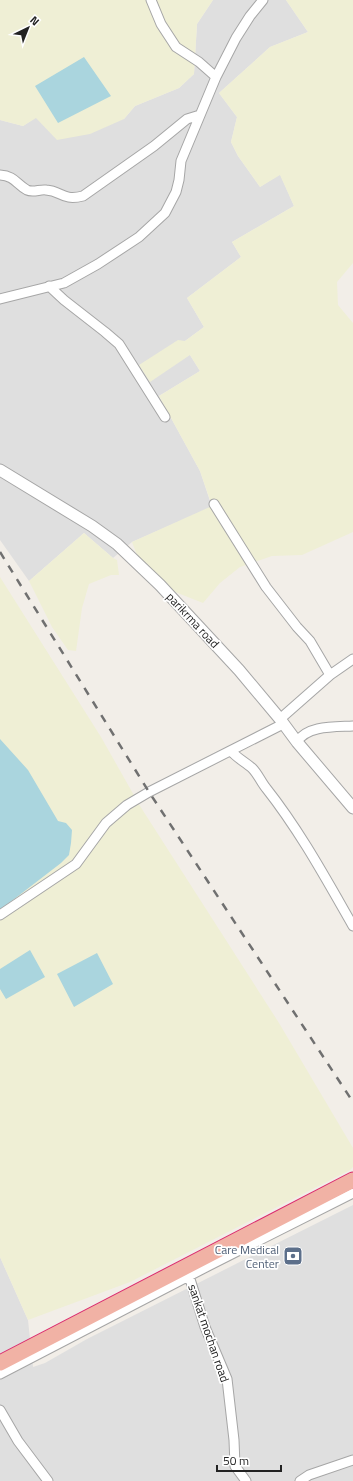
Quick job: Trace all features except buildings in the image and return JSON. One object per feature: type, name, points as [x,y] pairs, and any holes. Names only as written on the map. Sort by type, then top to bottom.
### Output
[{"type":"highway","points":[[0,1363],[353,1180]]},
{"type":"street","points":[[151,0],[161,24],[176,47],[199,62],[216,77]]},
{"type":"street","points":[[0,299],[64,283],[98,264],[139,237],[164,213],[176,192],[181,161],[216,77],[236,38],[262,0]]},
{"type":"street","points":[[0,175],[12,178],[26,190],[46,190],[66,197],[74,198],[83,196],[154,146],[187,119],[200,115]]},
{"type":"street","points":[[50,286],[64,300],[119,344],[165,416]]},
{"type":"street","name":"parikrma road","points":[[0,470],[92,526],[117,544],[204,631],[282,721],[297,742],[353,808]]},
{"type":"street","points":[[214,504],[266,587],[297,627],[310,641],[330,675]]},
{"type":"street","points":[[0,915],[76,864],[106,823],[127,805],[149,792],[231,751],[282,721],[330,675],[353,659]]},
{"type":"street","points":[[297,742],[302,736],[315,730],[353,726]]},
{"type":"street","points":[[231,751],[240,760],[253,769],[280,806],[311,853],[353,926]]},
{"type":"street","points":[[0,1374],[353,1193]]},
{"type":"street","name":"sankat mochan road","points":[[189,1276],[205,1327],[227,1379],[234,1440],[235,1466],[246,1481]]},
{"type":"street","points":[[0,1410],[18,1441],[48,1481]]},
{"type":"street","points":[[300,1481],[310,1475],[353,1460]]},
{"type":"shaded area","points":[[213,0],[286,0],[308,32],[270,47],[219,93],[237,117],[231,142],[238,156],[260,187],[280,174],[294,206],[232,242],[241,257],[187,298],[204,327],[185,341],[190,355],[200,371],[159,396],[200,471],[212,507],[132,542],[113,558],[84,533],[29,581],[0,540],[0,120],[23,126],[35,118],[124,119],[135,106],[179,88],[194,74],[197,24]]},
{"type":"shaded area","points":[[353,1205],[353,1481],[0,1481],[0,1257],[28,1320],[33,1367],[45,1363],[87,1339]]},
{"type":"green space","points":[[0,0],[213,0],[197,24],[194,74],[179,88],[135,106],[124,119],[90,134],[57,140],[36,118],[23,126],[0,120]]},
{"type":"green space","points":[[286,0],[353,0],[353,263],[337,282],[338,305],[353,323],[353,532],[302,555],[272,556],[240,567],[220,583],[203,603],[170,590],[164,581],[137,555],[132,542],[212,506],[200,471],[159,396],[200,371],[190,355],[150,382],[139,365],[178,340],[185,341],[204,327],[187,298],[241,257],[232,242],[294,206],[280,175],[260,187],[238,156],[231,142],[237,117],[219,93],[270,47],[308,32]]},
{"type":"green space","points":[[84,533],[117,560],[119,575],[111,575],[89,584],[82,608],[76,651],[68,650],[52,627],[29,581]]},
{"type":"green space","points":[[0,577],[101,737],[140,806],[279,1023],[353,1148],[353,1167],[350,1170],[130,1282],[28,1320],[0,1257]]},
{"type":"water","points":[[84,57],[111,96],[58,123],[35,86]]},
{"type":"water","points":[[0,739],[28,770],[58,821],[66,823],[72,830],[69,855],[61,863],[0,910]]},
{"type":"water","points":[[30,950],[45,977],[6,999],[0,989],[0,969]]},
{"type":"water","points":[[97,953],[113,984],[74,1007],[57,974]]},
{"type":"railway","points":[[0,552],[149,792],[353,1102]]},
{"type":"place","name":"Care Medical Center","points":[[293,1256]]}]
